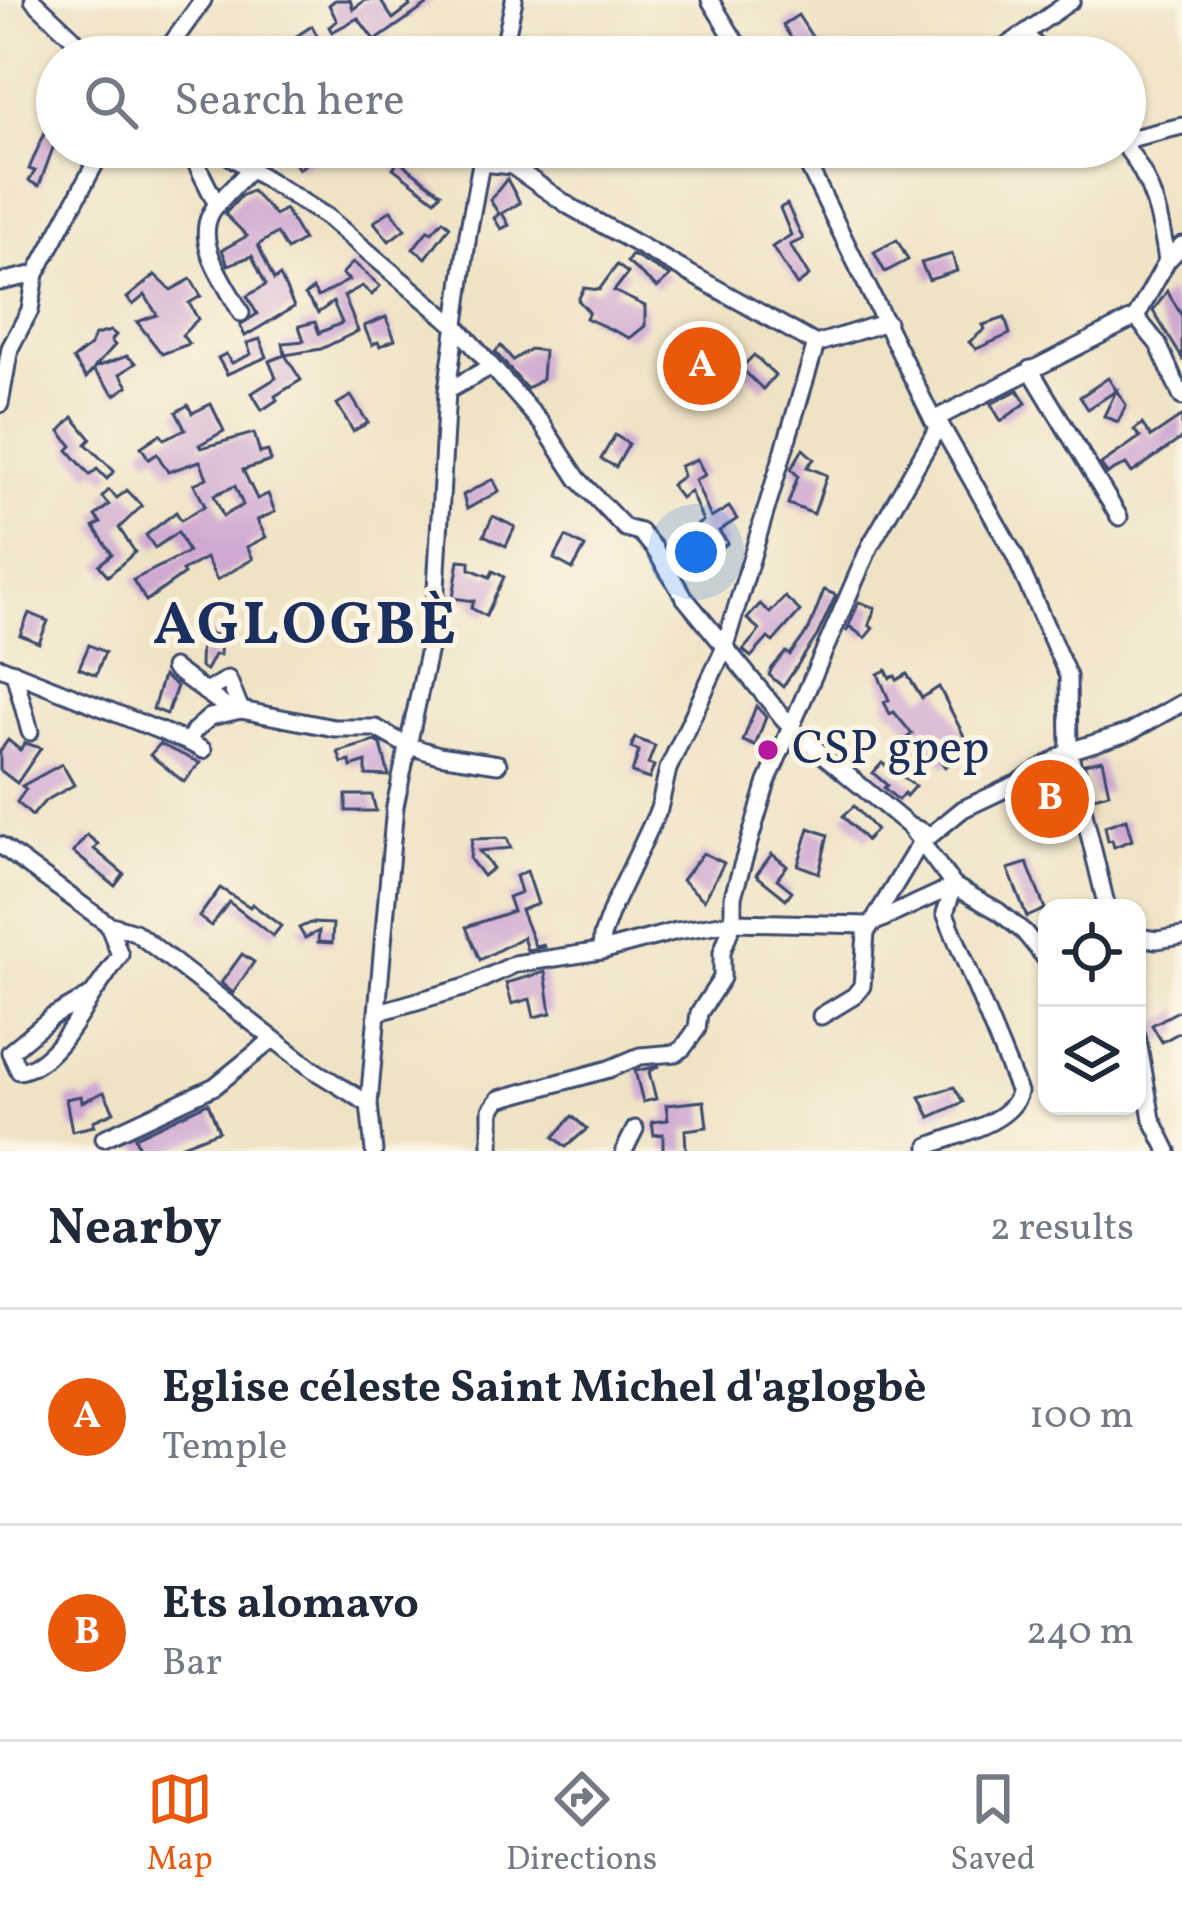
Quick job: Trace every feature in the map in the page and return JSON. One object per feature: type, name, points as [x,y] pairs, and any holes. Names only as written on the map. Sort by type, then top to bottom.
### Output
[{"type":"street","points":[[33,0],[71,36]]},
{"type":"street","points":[[177,36],[202,0]]},
{"type":"street","points":[[506,36],[514,0]]},
{"type":"street","points":[[710,0],[732,36]]},
{"type":"street","points":[[1025,35],[1072,0]]},
{"type":"street","points":[[1146,137],[1182,126]]},
{"type":"street","points":[[0,404],[10,348],[30,310],[36,274],[93,168]]},
{"type":"street","points":[[198,168],[217,206]]},
{"type":"street","points":[[374,1151],[369,1104],[395,806],[434,625],[447,391],[480,168]]},
{"type":"street","points":[[515,168],[569,206],[816,344],[887,322]]},
{"type":"street","points":[[810,168],[936,422],[1014,554],[1068,676],[1069,751],[1105,899]]},
{"type":"street","points":[[491,1151],[491,1110],[506,1095],[609,1070],[640,1056],[676,1053],[697,1029],[699,1013],[722,978],[722,952],[733,922],[734,896],[767,782],[870,546],[936,422],[1030,368],[1136,317],[1167,261],[1156,204],[1142,168]]},
{"type":"street","points":[[241,313],[209,250],[206,234],[217,206],[250,169],[327,218],[458,328],[542,424],[568,466],[610,515],[625,528],[640,532],[654,548],[684,597],[792,729],[926,837],[954,886],[998,911],[1038,949]]},
{"type":"street","points":[[1167,261],[1182,245]]},
{"type":"street","points":[[0,282],[36,274]]},
{"type":"street","points":[[1136,317],[1157,344],[1182,397]]},
{"type":"street","points":[[601,951],[613,906],[659,808],[668,769],[724,649],[816,344]]},
{"type":"street","points":[[447,391],[490,367]]},
{"type":"street","points":[[1030,368],[1119,517]]},
{"type":"street","points":[[173,668],[205,692],[228,679],[236,710]]},
{"type":"street","points":[[7,669],[196,746],[200,724],[236,710],[334,728],[376,728],[406,745],[439,755],[498,764]]},
{"type":"street","points":[[7,669],[29,732]]},
{"type":"street","points":[[821,1016],[862,986],[869,925],[926,837],[963,809],[1069,751],[1130,732],[1182,703]]},
{"type":"street","points":[[0,845],[108,924],[135,932],[273,1039],[369,1104]]},
{"type":"street","points":[[380,1012],[466,987],[515,964],[601,951],[698,928],[733,922],[869,925],[954,886]]},
{"type":"street","points":[[929,1151],[928,1146],[1013,1107],[1019,1092],[945,914],[954,886]]},
{"type":"street","points":[[698,928],[734,896]]},
{"type":"street","points":[[108,924],[120,955]]},
{"type":"street","points":[[1146,938],[1182,936]]},
{"type":"street","points":[[93,994],[52,1017],[10,1052],[19,1071],[40,1063],[51,1052],[93,994],[120,955],[156,948]]},
{"type":"street","points":[[104,1138],[215,1086],[273,1039]]},
{"type":"street","points":[[1146,1085],[1152,1119],[1168,1151]]},
{"type":"street","points":[[624,1151],[635,1129]]},
{"type":"building","points":[[350,0],[353,9],[365,0],[380,0],[393,19],[410,6],[407,0],[434,0],[382,36],[371,36],[358,18],[332,32],[329,27],[337,21],[329,5]]},
{"type":"building","points":[[798,15],[812,36],[790,36],[783,25]]},
{"type":"building","points":[[312,26],[317,36],[297,36]]},
{"type":"building","points":[[36,153],[36,168],[46,168],[39,186],[29,181],[35,171],[29,169]]},
{"type":"building","points":[[393,168],[408,168],[441,193],[435,200]]},
{"type":"building","points":[[507,179],[520,203],[502,213],[509,225],[501,229],[490,200]]},
{"type":"building","points":[[252,191],[275,215],[285,209],[303,240],[287,250],[277,233],[258,245],[274,280],[280,276],[294,307],[245,336],[240,325],[257,314],[247,296],[266,285],[252,256],[228,265],[222,250],[247,236],[225,214]]},
{"type":"building","points":[[787,204],[803,239],[790,245],[809,276],[797,285],[772,247],[791,235],[780,208]]},
{"type":"building","points":[[391,210],[405,229],[389,241],[374,222]]},
{"type":"building","points":[[443,220],[450,226],[426,258],[413,249],[428,230],[432,232]]},
{"type":"building","points":[[897,240],[908,260],[885,272],[874,252]]},
{"type":"building","points":[[952,254],[957,271],[929,280],[921,263]]},
{"type":"building","points":[[632,255],[670,276],[657,288],[627,262]]},
{"type":"building","points":[[353,262],[380,286],[372,295],[362,286],[344,296],[358,331],[321,349],[285,355],[283,343],[304,341],[299,326],[315,322],[319,333],[342,323],[333,302],[318,313],[305,295],[313,289],[318,297],[349,280],[342,274]]},
{"type":"building","points":[[617,265],[628,273],[614,291],[645,306],[645,326],[630,338],[586,318],[589,312],[578,300],[584,288],[599,290]]},
{"type":"building","points":[[155,275],[171,290],[191,279],[201,296],[189,303],[198,319],[182,335],[189,344],[162,354],[137,322],[157,315],[145,295],[133,305],[127,298]]},
{"type":"building","points":[[1167,291],[1182,316],[1182,358],[1153,311]]},
{"type":"building","points":[[386,317],[395,340],[372,345],[364,326]]},
{"type":"building","points":[[1005,318],[1010,334],[976,349],[969,342],[985,329],[983,325]]},
{"type":"building","points":[[111,331],[116,335],[111,341],[115,345],[94,368],[127,356],[136,363],[120,374],[128,386],[115,395],[93,370],[86,378],[73,359],[90,346],[95,335]]},
{"type":"building","points":[[260,339],[267,357],[227,374],[218,358],[226,354],[232,363],[251,354],[247,343]]},
{"type":"building","points":[[501,346],[513,360],[530,349],[544,351],[542,379],[527,389],[495,352]]},
{"type":"building","points":[[285,355],[301,380],[262,410],[252,393],[276,378],[269,361]]},
{"type":"building","points":[[754,355],[775,375],[763,389],[741,368]]},
{"type":"building","points":[[1108,378],[1126,405],[1118,422],[1104,416],[1116,391],[1088,409],[1080,397]]},
{"type":"building","points":[[1018,390],[1026,403],[1001,421],[991,404]]},
{"type":"building","points":[[351,396],[368,423],[353,431],[337,404]]},
{"type":"building","points":[[211,404],[224,431],[199,445],[201,448],[254,433],[260,453],[268,451],[271,461],[243,470],[257,499],[268,494],[275,512],[257,520],[266,537],[247,547],[253,559],[217,580],[206,558],[146,601],[133,580],[188,552],[178,532],[155,548],[146,535],[176,512],[181,520],[205,506],[194,484],[207,478],[200,461],[168,472],[157,454],[149,459],[141,447],[160,434],[164,439],[185,429],[176,412],[188,405],[192,413]],"holes":[[[235,486],[243,505],[223,516],[214,495]]]},
{"type":"building","points":[[1182,416],[1182,438],[1132,473],[1126,464],[1107,474],[1101,464],[1140,437],[1134,430],[1142,424],[1151,437]]},
{"type":"building","points":[[73,417],[91,439],[86,444],[114,471],[107,479],[97,469],[90,475],[68,450],[72,446],[60,431]]},
{"type":"building","points":[[615,435],[629,444],[616,467],[601,459]]},
{"type":"building","points":[[803,449],[814,459],[807,467],[827,475],[814,514],[788,504],[798,476],[791,469]]},
{"type":"building","points":[[697,459],[705,475],[695,480],[711,518],[729,507],[737,519],[719,531],[728,543],[716,552],[697,525],[703,521],[690,491],[681,498],[671,485],[683,476],[680,466]]},
{"type":"building","points":[[493,479],[499,491],[467,509],[463,495]]},
{"type":"building","points":[[109,490],[117,498],[127,490],[142,506],[119,528],[135,552],[108,576],[99,565],[112,554],[94,527],[101,523],[95,516],[109,505],[102,497]]},
{"type":"building","points":[[493,516],[515,527],[506,546],[484,535]]},
{"type":"building","points":[[566,537],[585,547],[573,569],[554,559]]},
{"type":"building","points":[[459,560],[470,561],[470,569],[490,577],[493,571],[504,577],[486,616],[471,608],[474,601],[453,598]]},
{"type":"building","points":[[824,590],[836,595],[817,636],[783,687],[769,675],[809,629]]},
{"type":"building","points":[[785,597],[800,611],[773,642],[768,638],[751,657],[743,650],[760,630],[747,619],[760,604],[770,613]]},
{"type":"building","points":[[859,602],[875,608],[869,625],[873,628],[865,638],[849,626],[846,632]]},
{"type":"building","points":[[29,613],[48,621],[39,643],[20,635]]},
{"type":"building","points":[[201,634],[221,635],[220,655],[214,655],[206,670],[200,667]]},
{"type":"building","points":[[89,645],[105,652],[96,675],[79,668]]},
{"type":"building","points":[[886,670],[897,680],[907,674],[922,698],[939,687],[969,746],[954,755],[957,759],[945,767],[936,754],[930,760],[908,737],[912,734],[884,702],[889,700],[878,674]]},
{"type":"building","points":[[163,676],[177,686],[167,714],[153,709]]},
{"type":"building","points":[[756,706],[766,717],[755,746],[743,741]]},
{"type":"building","points":[[635,738],[655,746],[648,764],[654,766],[649,779],[632,773],[639,751],[631,748]]},
{"type":"building","points":[[8,740],[20,750],[25,743],[41,748],[17,783],[0,770],[0,751]]},
{"type":"building","points":[[375,741],[381,744],[389,776],[366,775],[366,762],[351,767],[350,761],[342,763],[338,752]]},
{"type":"building","points":[[160,744],[200,763],[184,782],[150,755]]},
{"type":"building","points":[[1102,760],[1109,793],[1094,797],[1084,764]]},
{"type":"building","points":[[882,763],[915,786],[906,796],[898,800],[873,773]]},
{"type":"building","points":[[62,764],[74,785],[45,801],[32,816],[17,802],[26,789],[22,786]]},
{"type":"building","points":[[1048,789],[1061,826],[1031,833],[1029,825],[1048,820],[1037,793]]},
{"type":"building","points":[[346,795],[372,795],[376,811],[346,811]]},
{"type":"building","points":[[854,806],[876,830],[866,840],[843,816]]},
{"type":"building","points":[[1126,819],[1132,840],[1114,847],[1105,826]]},
{"type":"building","points":[[809,828],[828,835],[819,873],[798,865]]},
{"type":"building","points":[[87,835],[98,844],[94,849],[124,874],[115,886],[73,852]]},
{"type":"building","points":[[507,838],[511,848],[479,851],[493,868],[483,876],[470,859],[472,839]]},
{"type":"building","points":[[703,853],[724,863],[704,900],[682,880]]},
{"type":"building","points":[[772,854],[787,866],[777,879],[792,891],[786,899],[756,875]]},
{"type":"building","points":[[1027,863],[1041,899],[1038,912],[1027,917],[1008,869]]},
{"type":"building","points":[[527,871],[538,904],[521,910],[535,946],[544,947],[527,950],[523,937],[480,960],[466,927],[513,911],[508,897],[521,892],[516,876]]},
{"type":"building","points":[[220,888],[281,926],[273,936],[229,902],[211,926],[199,917]]},
{"type":"building","points":[[310,923],[333,924],[332,943],[318,942],[319,931],[305,938],[299,928]]},
{"type":"building","points":[[242,954],[254,962],[233,993],[221,983]]},
{"type":"building","points":[[545,972],[551,1013],[534,1017],[530,999],[512,1004],[506,983]]},
{"type":"building","points":[[1182,1009],[1182,1031],[1162,1042],[1152,1025]]},
{"type":"building","points":[[659,1066],[649,1072],[656,1099],[643,1102],[635,1071]]},
{"type":"building","points":[[954,1087],[963,1102],[930,1117],[920,1097]]},
{"type":"building","points":[[104,1092],[114,1112],[93,1121],[94,1126],[72,1131],[66,1099],[81,1096],[82,1102]]},
{"type":"building","points":[[704,1101],[707,1127],[685,1130],[686,1151],[663,1151],[663,1134],[654,1135],[652,1122],[668,1120],[666,1105]]},
{"type":"building","points":[[208,1103],[219,1131],[167,1151],[140,1151],[135,1137]]},
{"type":"building","points":[[572,1116],[587,1129],[566,1147],[554,1137]]},
{"type":"place","name":"Eglise céleste Saint Michel d'aglogbè","points":[[702,366]]},
{"type":"place","name":"CSP gpep","points":[[768,750]]},
{"type":"place","name":"Ets alomavo","points":[[1050,799]]},
{"type":"district","name":"AGLOGBÈ","points":[[306,627]]}]
